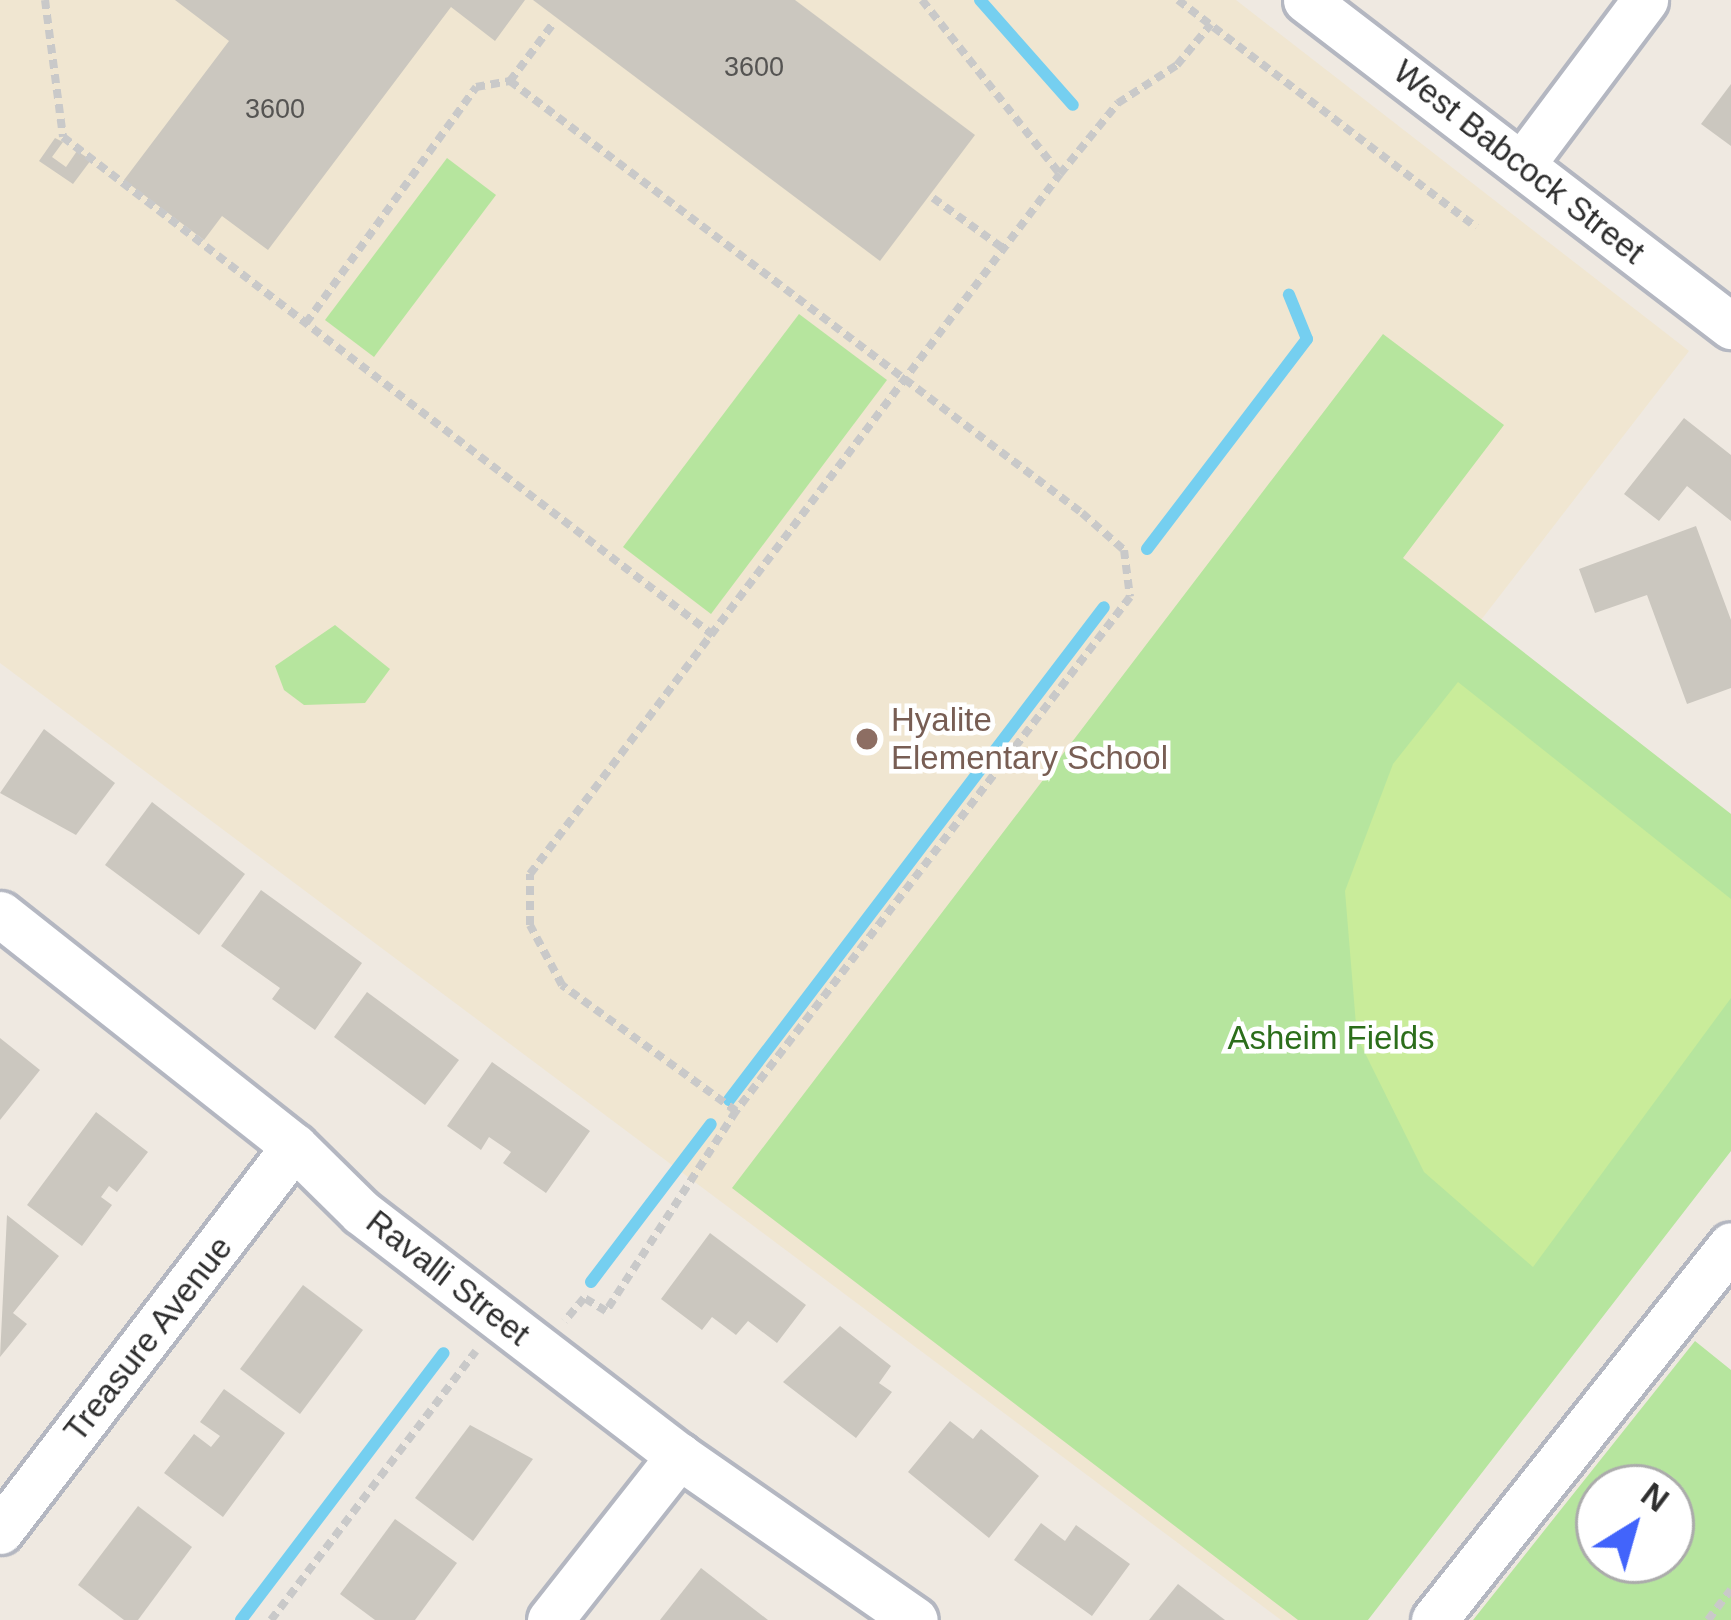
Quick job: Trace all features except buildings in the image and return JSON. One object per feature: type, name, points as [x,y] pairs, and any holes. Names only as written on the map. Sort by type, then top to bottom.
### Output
[{"type":"street","name":"West Babcock Street","points":[[1306,0],[1731,326]]},
{"type":"street","points":[[1523,163],[1646,0]]},
{"type":"street","name":"Ravalli Street","points":[[0,914],[294,1146],[361,1212],[679,1456],[915,1620]]},
{"type":"street","name":"Treasure Avenue","points":[[0,1531],[294,1146]]},
{"type":"street","points":[[1434,1620],[1731,1245]]},
{"type":"street","points":[[550,1620],[679,1456]]},
{"type":"path","points":[[45,0],[63,137],[713,635]]},
{"type":"path","points":[[922,0],[1060,174]]},
{"type":"path","points":[[1178,0],[1476,227]]},
{"type":"path","points":[[736,1111],[562,985],[530,926],[530,874],[1060,174],[1118,104],[1177,65],[1211,24]]},
{"type":"path","points":[[306,323],[476,87],[510,81],[552,26]]},
{"type":"path","points":[[510,81],[1124,550],[1130,597],[736,1111],[606,1311],[584,1298]]},
{"type":"path","points":[[933,198],[1004,249]]},
{"type":"path","points":[[271,1620],[477,1349]]},
{"type":"path","points":[[1708,1620],[1731,1590]]},
{"type":"shaded area","name":"Hyalite Elementary School","points":[[0,0],[1236,0],[1689,351],[1481,620],[1731,814],[1365,1620],[1281,1620],[0,663]]},
{"type":"green space","points":[[447,158],[496,195],[374,357],[325,320]]},
{"type":"green space","points":[[799,314],[887,380],[711,614],[623,547]]},
{"type":"green space","name":"Asheim Fields","points":[[1383,334],[1504,425],[1403,558],[1731,814],[1731,1151],[1368,1620],[1298,1620],[732,1188]]},
{"type":"green space","points":[[335,625],[390,669],[365,703],[304,705],[284,690],[275,666]]},
{"type":"green space","points":[[1458,682],[1731,899],[1731,998],[1533,1267],[1424,1172],[1357,1037],[1345,891],[1393,764]]},
{"type":"green space","points":[[1695,1341],[1731,1370],[1731,1620],[1473,1620],[1575,1492],[1575,1584],[1695,1584],[1695,1464],[1597,1464]]},
{"type":"waterway","points":[[980,0],[1073,105]]},
{"type":"waterway","points":[[1147,549],[1307,339],[1289,295]]},
{"type":"waterway","points":[[729,1100],[1104,607]]},
{"type":"waterway","points":[[591,1282],[711,1124]]},
{"type":"waterway","points":[[241,1620],[444,1353]]},
{"type":"place","name":"Hyalite Elementary School","points":[[867,739]]}]
